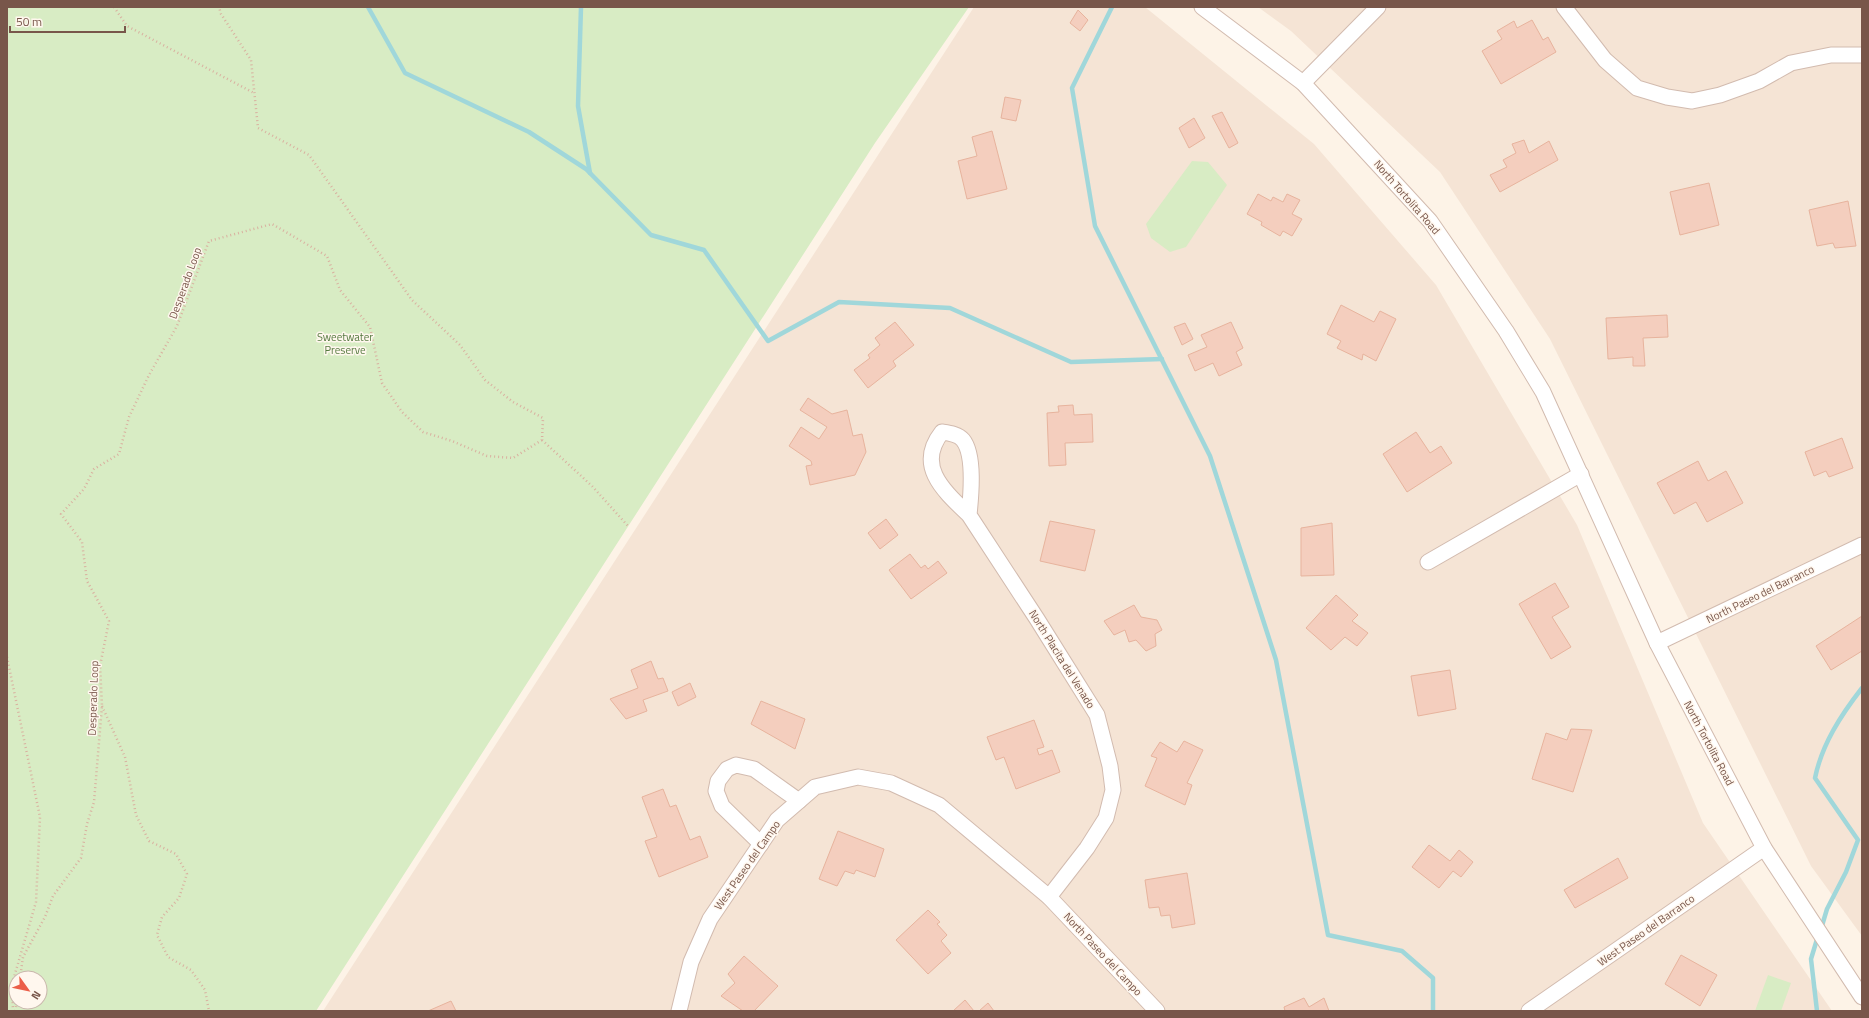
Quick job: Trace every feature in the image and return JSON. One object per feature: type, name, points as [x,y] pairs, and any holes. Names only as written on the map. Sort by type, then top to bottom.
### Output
[{"type":"street","name":"North Tortolita Road","points":[[1202,7],[1304,83],[1430,221],[1506,331],[1544,392],[1657,643],[1764,848],[1862,997]]},
{"type":"street","points":[[1304,83],[1378,7]]},
{"type":"street","points":[[1564,7],[1605,60],[1637,88],[1667,98],[1692,101],[1720,95],[1759,80],[1791,63],[1830,55],[1862,55]]},
{"type":"street","name":"North Placita del Venado","points":[[969,515],[972,493],[969,456],[962,439],[952,434],[942,432],[934,443],[930,455],[932,470],[954,501],[969,515],[1037,619],[1097,715],[1110,766],[1113,790],[1106,818],[1087,848],[1049,897]]},
{"type":"street","points":[[1428,562],[1581,474]]},
{"type":"street","name":"North Paseo del Barranco","points":[[1657,643],[1862,545]]},
{"type":"street","points":[[760,844],[722,806],[716,791],[718,781],[727,769],[736,765],[754,769],[799,801]]},
{"type":"street","name":"West Paseo del Campo","points":[[679,1011],[691,962],[710,919],[777,820],[815,787],[858,777],[891,783],[939,805],[1049,897]]},
{"type":"street","name":"West Paseo del Barranco","points":[[1529,1011],[1764,848]]},
{"type":"street","name":"North Paseo del Campo","points":[[1049,897],[1158,1011]]},
{"type":"path","points":[[114,7],[127,26],[254,92]]},
{"type":"path","points":[[219,7],[221,14],[251,60],[258,128],[309,155],[412,300],[460,345],[485,380],[513,402],[543,418],[542,440],[592,486],[628,526]]},
{"type":"path","name":"Desperado Loop","points":[[21,970],[23,958],[45,917],[53,896],[80,858],[87,824],[94,802],[102,706],[100,666],[109,621],[87,581],[82,542],[61,514],[84,490],[94,469],[119,454],[130,417],[149,375],[177,326],[209,241],[272,224],[327,256],[340,290],[370,327],[382,383],[402,412],[423,432],[452,441],[487,456],[513,458],[542,440]]},
{"type":"path","points":[[7,657],[40,817],[36,902],[12,984],[14,1011]]},
{"type":"path","points":[[102,706],[125,757],[136,815],[149,841],[176,854],[187,874],[178,898],[162,917],[157,935],[168,957],[191,970],[205,990],[209,1011]]},
{"type":"shaded area","points":[[974,7],[1145,7],[1314,144],[1436,285],[1577,525],[1703,823],[1832,1011],[323,1011]]},
{"type":"shaded area","points":[[1258,7],[1862,7],[1862,936],[1811,866],[1550,339],[1440,172],[1291,31]]},
{"type":"green space","name":"Sweetwater Preserve","points":[[7,7],[969,7],[875,143],[316,1011],[7,1011]]},
{"type":"green space","points":[[1192,161],[1208,162],[1227,185],[1186,247],[1170,252],[1151,238],[1146,224]]},
{"type":"green space","points":[[1768,975],[1791,983],[1781,1011],[1755,1011]]},
{"type":"building","points":[[1078,10],[1088,20],[1080,31],[1070,23]]},
{"type":"building","points":[[1532,20],[1543,40],[1548,37],[1556,52],[1501,84],[1482,51],[1502,39],[1497,31],[1514,21],[1517,28]]},
{"type":"building","points":[[1005,97],[1021,100],[1016,121],[1001,118]]},
{"type":"building","points":[[1222,112],[1238,143],[1229,148],[1212,116]]},
{"type":"building","points":[[1194,118],[1205,138],[1189,148],[1179,128]]},
{"type":"building","points":[[992,131],[1007,189],[967,199],[958,161],[977,156],[972,137]]},
{"type":"building","points":[[1524,140],[1529,153],[1549,141],[1558,160],[1500,192],[1490,175],[1507,167],[1503,160],[1516,153],[1512,144]]},
{"type":"building","points":[[1709,183],[1719,225],[1680,235],[1670,192]]},
{"type":"building","points":[[1258,194],[1271,201],[1273,197],[1283,202],[1287,194],[1300,200],[1292,214],[1302,219],[1292,236],[1283,231],[1280,236],[1261,225],[1262,222],[1247,214]]},
{"type":"building","points":[[1848,201],[1856,246],[1835,248],[1833,243],[1817,246],[1809,210]]},
{"type":"building","points":[[1341,305],[1374,322],[1380,311],[1396,319],[1376,361],[1363,354],[1362,360],[1337,348],[1341,341],[1327,334]]},
{"type":"building","points":[[1667,315],[1668,337],[1643,338],[1645,366],[1633,366],[1633,357],[1608,359],[1606,318]]},
{"type":"building","points":[[895,322],[914,345],[893,361],[896,366],[868,388],[854,370],[870,358],[868,355],[880,345],[875,338]]},
{"type":"building","points":[[1231,322],[1243,348],[1236,352],[1242,365],[1219,376],[1213,363],[1195,371],[1188,355],[1207,347],[1201,335]]},
{"type":"building","points":[[1185,323],[1193,339],[1182,345],[1174,327]]},
{"type":"building","points":[[808,398],[832,414],[847,410],[853,436],[862,434],[866,452],[855,475],[810,485],[806,466],[812,465],[811,461],[789,446],[801,427],[819,439],[827,427],[800,410]]},
{"type":"building","points":[[1073,405],[1074,415],[1092,414],[1093,442],[1065,443],[1066,465],[1049,466],[1047,413],[1059,412],[1058,406]]},
{"type":"building","points":[[1416,432],[1430,453],[1441,446],[1452,463],[1407,492],[1383,454]]},
{"type":"building","points":[[1842,438],[1853,468],[1829,477],[1826,471],[1814,476],[1805,452]]},
{"type":"building","points":[[1698,461],[1708,481],[1726,471],[1743,503],[1707,522],[1696,502],[1674,514],[1657,483]]},
{"type":"building","points":[[886,519],[898,535],[880,549],[868,533]]},
{"type":"building","points":[[1050,521],[1095,530],[1085,571],[1040,561]]},
{"type":"building","points":[[1332,523],[1334,575],[1301,576],[1301,528]]},
{"type":"building","points":[[910,554],[921,568],[925,565],[928,569],[938,561],[947,573],[911,599],[889,570]]},
{"type":"building","points":[[1555,583],[1569,607],[1552,617],[1571,647],[1551,659],[1519,604]]},
{"type":"building","points":[[1336,595],[1358,615],[1352,621],[1368,633],[1357,646],[1345,637],[1331,650],[1306,628]]},
{"type":"building","points":[[1134,605],[1141,617],[1157,620],[1162,630],[1155,634],[1156,646],[1146,651],[1136,640],[1129,642],[1125,630],[1114,635],[1104,621]]},
{"type":"building","points":[[1862,616],[1862,651],[1831,670],[1816,646]]},
{"type":"building","points":[[651,661],[658,679],[663,678],[668,691],[643,700],[647,711],[626,719],[610,699],[638,688],[631,670]]},
{"type":"building","points":[[1450,670],[1456,709],[1418,716],[1411,676]]},
{"type":"building","points":[[690,683],[696,697],[678,706],[672,692]]},
{"type":"building","points":[[761,701],[805,719],[795,749],[751,724]]},
{"type":"building","points":[[1034,720],[1044,747],[1037,749],[1039,755],[1052,750],[1060,772],[1016,789],[1004,757],[996,760],[987,737]]},
{"type":"building","points":[[1571,729],[1592,730],[1573,792],[1532,779],[1546,733],[1567,740]]},
{"type":"building","points":[[1184,741],[1203,750],[1187,783],[1192,785],[1185,805],[1145,786],[1157,758],[1151,756],[1160,742],[1177,752]]},
{"type":"building","points":[[663,789],[670,807],[676,805],[690,840],[700,836],[708,857],[659,877],[645,841],[657,837],[642,797]]},
{"type":"building","points":[[838,831],[884,849],[875,877],[856,870],[854,874],[845,871],[837,886],[819,879]]},
{"type":"building","points":[[1429,845],[1450,861],[1459,850],[1473,862],[1461,877],[1453,871],[1439,888],[1412,867]]},
{"type":"building","points":[[1618,858],[1628,878],[1575,908],[1564,890]]},
{"type":"building","points":[[1187,873],[1195,924],[1172,928],[1170,915],[1161,916],[1159,907],[1149,908],[1145,880]]},
{"type":"building","points":[[928,910],[940,922],[937,924],[947,935],[941,941],[951,953],[928,974],[896,940]]},
{"type":"building","points":[[1681,955],[1717,975],[1700,1006],[1665,984]]},
{"type":"building","points":[[744,956],[778,986],[754,1011],[743,1011],[721,996],[735,983],[728,974]]},
{"type":"building","points":[[1304,998],[1309,1007],[1324,998],[1329,1011],[1285,1011],[1284,1007]]},
{"type":"building","points":[[965,1000],[974,1011],[953,1011]]},
{"type":"building","points":[[451,1001],[456,1011],[428,1011]]},
{"type":"building","points":[[988,1003],[994,1011],[979,1011]]},
{"type":"waterway","points":[[368,7],[405,73],[529,132],[586,169],[651,235],[704,250],[768,341],[839,302],[950,308],[1071,362],[1162,359]]},
{"type":"waterway","points":[[581,7],[578,106],[590,173]]},
{"type":"waterway","points":[[1112,7],[1072,88],[1095,226],[1210,456],[1276,660],[1328,935],[1402,951],[1433,978],[1433,1011]]},
{"type":"waterway","points":[[1821,929],[1827,909],[1846,872],[1858,840],[1815,778],[1822,753],[1833,730],[1862,688]]},
{"type":"waterway","points":[[1817,1011],[1811,959],[1818,936]]}]
